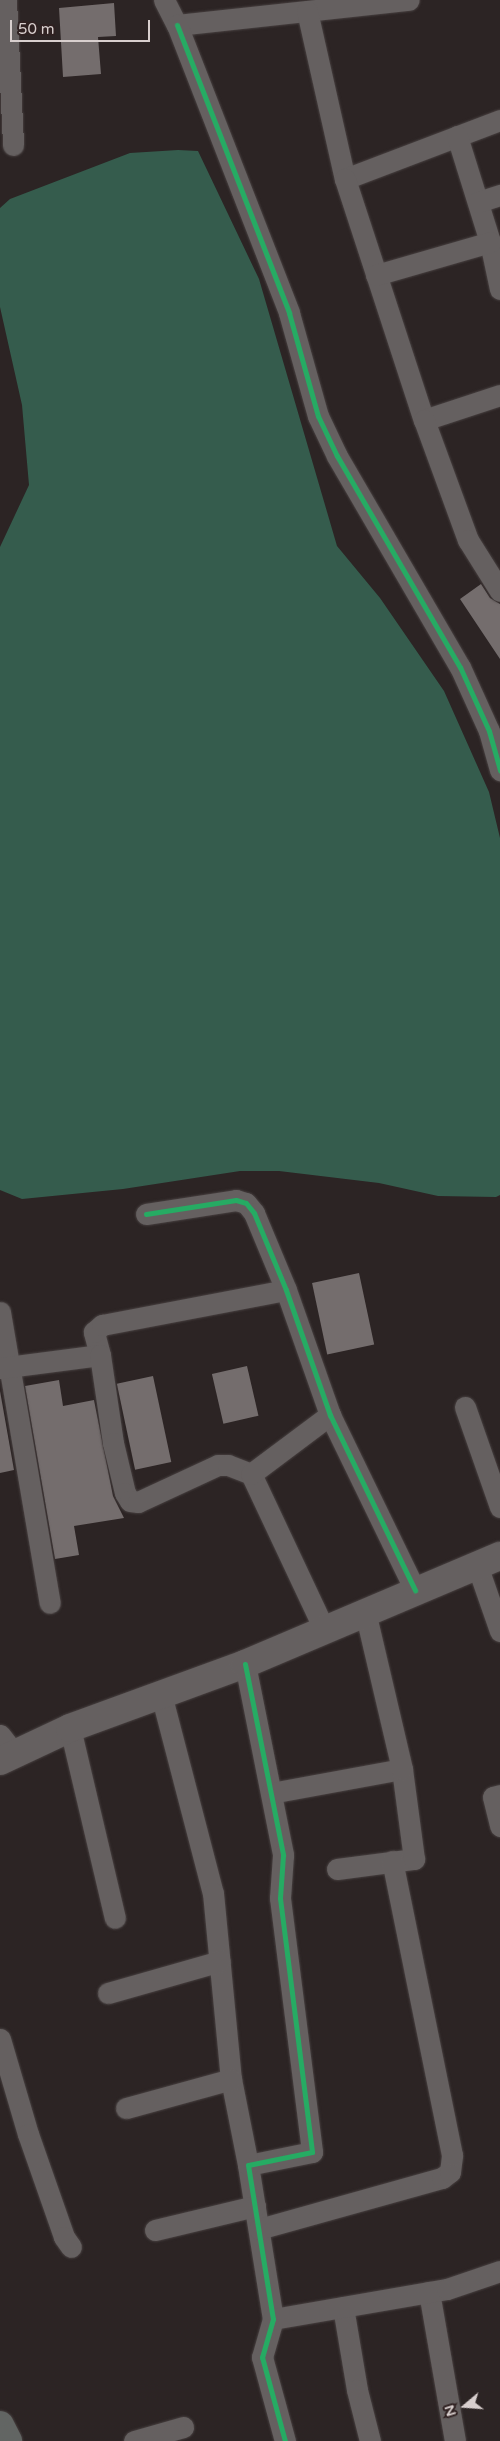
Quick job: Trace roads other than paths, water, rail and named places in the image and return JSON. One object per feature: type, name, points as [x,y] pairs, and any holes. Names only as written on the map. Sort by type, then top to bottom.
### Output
[{"type":"main road","points":[[5,1750],[245,1664],[415,1590],[489,1561]]},
{"type":"street","points":[[6,0],[13,145]]},
{"type":"street","points":[[164,0],[177,26],[289,313],[318,416],[337,456],[460,667],[489,731],[500,770]]},
{"type":"street","points":[[177,26],[408,0]]},
{"type":"street","points":[[306,11],[345,178],[424,420],[468,540],[500,591]]},
{"type":"street","points":[[345,178],[500,120]]},
{"type":"street","points":[[457,136],[490,242],[500,289]]},
{"type":"street","points":[[478,202],[500,195]]},
{"type":"street","points":[[376,275],[490,242]]},
{"type":"street","points":[[424,420],[500,395]]},
{"type":"street","points":[[146,1214],[236,1200],[246,1203],[254,1213],[286,1290],[330,1415],[415,1590]]},
{"type":"street","points":[[286,1290],[102,1324],[94,1332],[100,1356],[113,1443],[125,1493],[130,1500],[138,1502],[218,1465],[241,1469],[330,1415]]},
{"type":"street","points":[[0,1312],[6,1367],[50,1603]]},
{"type":"street","points":[[6,1367],[100,1356]]},
{"type":"street","points":[[465,1407],[500,1507]]},
{"type":"street","points":[[241,1469],[324,1629]]},
{"type":"street","points":[[489,1561],[500,1631]]},
{"type":"street","points":[[337,1869],[414,1859],[402,1770],[366,1611]]},
{"type":"street","points":[[245,1664],[283,1855],[280,1898],[312,2152],[248,2166]]},
{"type":"street","points":[[161,1694],[213,1894],[231,2079],[248,2166],[273,2319],[262,2357],[285,2441]]},
{"type":"street","points":[[70,1728],[115,1918]]},
{"type":"street","points":[[271,1793],[402,1770]]},
{"type":"street","points":[[500,1795],[493,1797],[500,1826]]},
{"type":"street","points":[[259,2229],[442,2178],[450,2172],[452,2155],[392,1861]]},
{"type":"street","points":[[108,1993],[220,1961]]},
{"type":"street","points":[[0,2039],[28,2134],[64,2237],[71,2247]]},
{"type":"street","points":[[126,2108],[231,2079]]},
{"type":"street","points":[[155,2230],[255,2206]]},
{"type":"street","points":[[273,2319],[429,2292],[500,2271]]},
{"type":"street","points":[[429,2292],[455,2441]]},
{"type":"street","points":[[343,2307],[357,2390],[370,2441]]},
{"type":"street","points":[[134,2441],[182,2427]]}]
